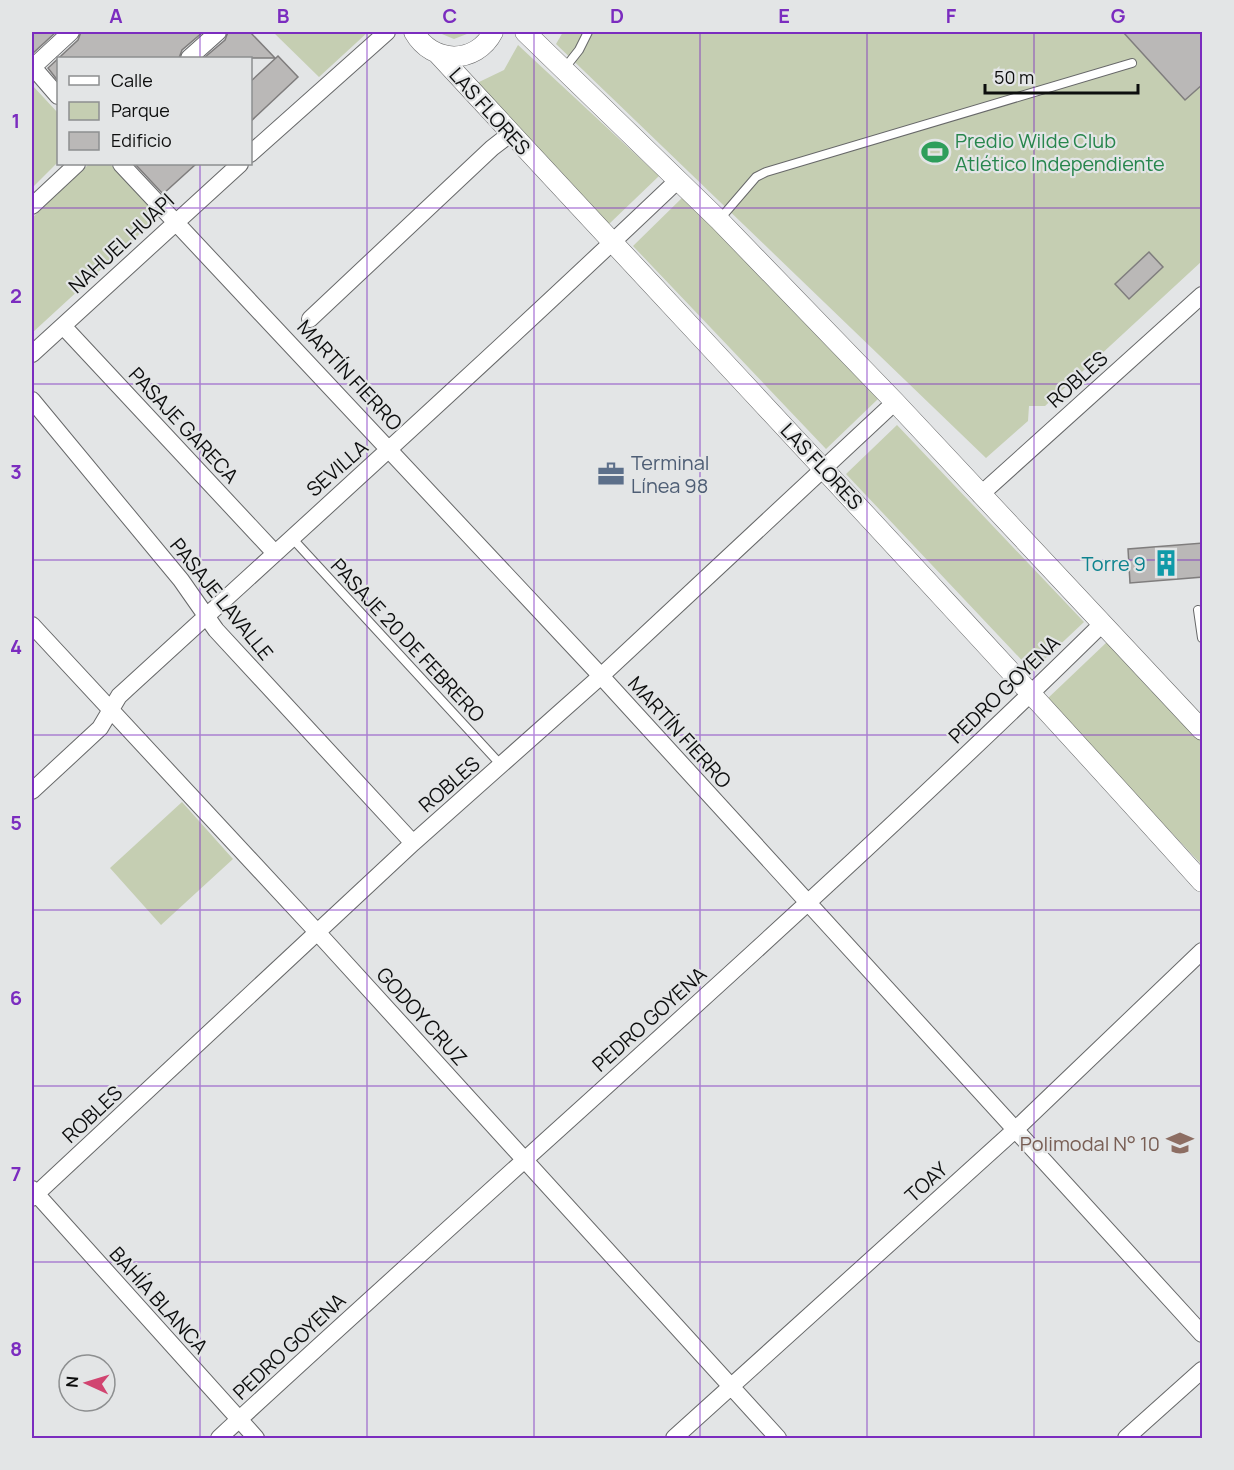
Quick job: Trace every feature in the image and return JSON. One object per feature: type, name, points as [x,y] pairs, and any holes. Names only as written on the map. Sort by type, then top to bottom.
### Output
[{"type":"street","points":[[57,95],[32,67],[71,32]]},
{"type":"street","points":[[190,57],[218,32]]},
{"type":"street","points":[[252,152],[387,32]]},
{"type":"street","name":"LAS FLORES","points":[[414,32],[427,48],[438,54],[510,134],[825,468],[1203,882]]},
{"type":"street","points":[[438,54],[463,56],[474,52],[493,32]]},
{"type":"street","points":[[525,32],[719,220],[895,402],[1203,730]]},
{"type":"street","points":[[310,319],[492,148],[510,134]]},
{"type":"street","points":[[32,206],[76,165]]},
{"type":"street","name":"MARTÍN FIERRO","points":[[122,165],[601,676],[1203,1334]]},
{"type":"street","name":"NAHUEL HUAPI","points":[[32,354],[239,165]]},
{"type":"street","name":"SEVILLA","points":[[32,791],[100,728],[119,696],[274,552],[390,449],[677,181]]},
{"type":"street","name":"ROBLES","points":[[980,495],[1203,295]]},
{"type":"street","name":"PASAJE GARECA","points":[[63,326],[274,552]]},
{"type":"street","name":"PASAJE LAVALLE","points":[[32,400],[181,580],[206,617],[413,843]]},
{"type":"street","name":"ROBLES","points":[[33,1194],[413,843],[601,676],[895,402]]},
{"type":"street","name":"PEDRO GOYENA","points":[[219,1438],[522,1160],[808,904],[1032,693],[1101,624]]},
{"type":"street","name":"GODOY CRUZ","points":[[32,625],[318,933],[522,1160],[778,1438]]},
{"type":"street","name":"TOAY","points":[[674,1438],[1016,1129],[1203,951]]},
{"type":"street","name":"BAHÍA BLANCA","points":[[33,1194],[256,1438]]},
{"type":"street","points":[[1126,1438],[1203,1370]]},
{"type":"lane","points":[[563,70],[579,50],[588,32]]},
{"type":"lane","points":[[719,220],[756,177],[766,172],[1132,63]]},
{"type":"lane","name":"PASAJE 20 DE FEBRERO","points":[[291,537],[501,766]]},
{"type":"lane","points":[[1198,610],[1203,638]]},
{"type":"green space","points":[[273,32],[368,32],[319,77]]},
{"type":"green space","points":[[437,32],[472,32],[454,39]]},
{"type":"green space","name":"Predio Wilde Club Atlético Independiente","points":[[563,32],[1202,32],[1202,261],[1045,406],[1029,406],[1028,421],[986,458],[556,44]]},
{"type":"green space","points":[[518,45],[659,176],[609,224],[477,83],[504,70]]},
{"type":"green space","points":[[32,85],[57,112],[57,163],[32,188]]},
{"type":"green space","points":[[88,165],[111,165],[157,211],[155,220],[32,333],[32,218]]},
{"type":"green space","points":[[684,196],[878,399],[826,449],[633,246]]},
{"type":"green space","points":[[897,425],[1084,622],[1032,671],[846,474]]},
{"type":"green space","points":[[1107,642],[1202,742],[1202,865],[1046,700]]},
{"type":"green space","points":[[182,802],[233,859],[161,925],[110,868]]},
{"type":"building","points":[[32,32],[56,32],[32,54]]},
{"type":"building","points":[[81,32],[203,32],[182,50],[179,57],[60,57],[78,40]]},
{"type":"building","points":[[228,32],[250,32],[275,58],[205,57],[225,40]]},
{"type":"building","points":[[1123,32],[1203,32],[1203,84],[1185,100]]},
{"type":"building","points":[[278,56],[298,77],[252,120],[252,80]]},
{"type":"building","points":[[57,60],[57,80],[48,68]]},
{"type":"building","points":[[136,165],[195,165],[163,194]]},
{"type":"building","points":[[1149,252],[1163,267],[1129,299],[1115,284]]},
{"type":"building","name":"Torre 9","points":[[1203,543],[1203,577],[1130,583],[1128,549]]},
{"type":"place","name":"Predio Wilde Club Atlético Independiente","points":[[935,152]]},
{"type":"place","name":"Terminal Línea 98","points":[[611,474]]},
{"type":"place","name":"Torre 9","points":[[1166,563]]},
{"type":"place","name":"Polimodal N° 10","points":[[1180,1143]]}]
